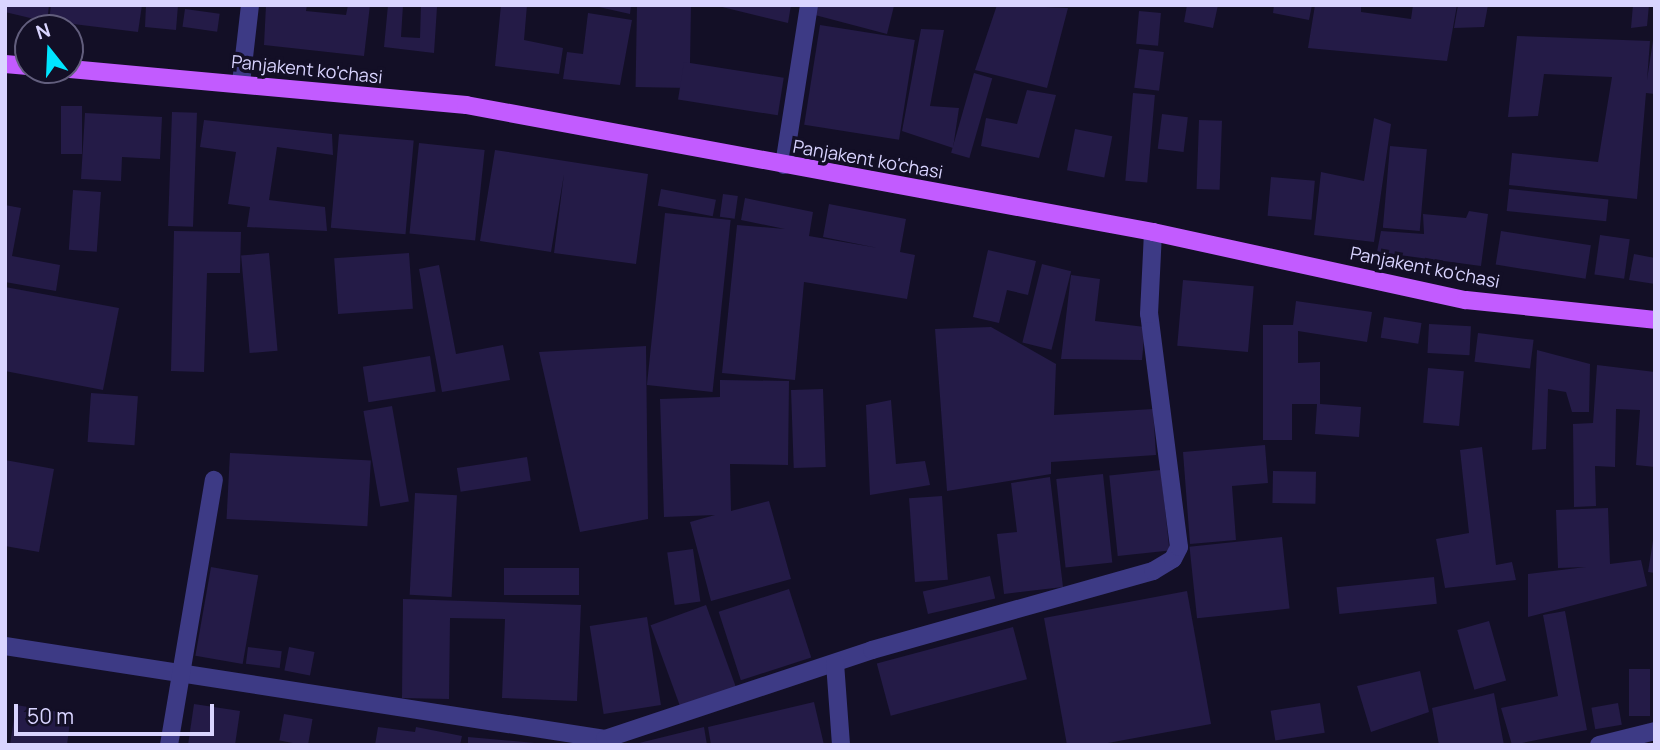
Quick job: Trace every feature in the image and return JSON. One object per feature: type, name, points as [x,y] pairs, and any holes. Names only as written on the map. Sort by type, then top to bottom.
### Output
[{"type":"main road","name":"Panjakent ko'chasi","points":[[84,70],[466,105],[1153,233],[1466,300],[1655,320]]},
{"type":"street","points":[[241,83],[250,5]]},
{"type":"street","points":[[784,165],[809,5]]},
{"type":"street","points":[[5,646],[605,739],[835,663],[1153,571],[1173,559],[1179,547],[1149,314],[1153,233]]},
{"type":"street","points":[[169,745],[214,480]]},
{"type":"street","points":[[835,663],[841,745]]},
{"type":"street","points":[[1599,745],[1655,731]]},
{"type":"building","points":[[5,5],[49,5],[48,14],[5,12]]},
{"type":"building","points":[[51,5],[142,5],[138,32],[84,25],[84,14],[50,14]]},
{"type":"building","points":[[146,5],[178,5],[176,30],[145,27]]},
{"type":"building","points":[[266,5],[307,5],[306,11],[346,15],[348,5],[370,5],[364,56],[264,45]]},
{"type":"building","points":[[388,5],[403,5],[401,37],[420,38],[421,5],[437,7],[434,53],[384,47]]},
{"type":"building","points":[[501,5],[527,5],[524,40],[563,48],[559,74],[495,66]]},
{"type":"building","points":[[590,5],[631,5],[630,14]]},
{"type":"building","points":[[637,5],[691,6],[690,88],[636,87]]},
{"type":"building","points":[[714,5],[791,5],[788,23]]},
{"type":"building","points":[[817,5],[894,6],[887,34],[815,15]]},
{"type":"building","points":[[997,5],[1068,8],[1047,88],[975,70]]},
{"type":"building","points":[[1187,5],[1218,5],[1213,28],[1184,22]]},
{"type":"building","points":[[1274,5],[1312,5],[1309,20],[1273,13]]},
{"type":"building","points":[[1315,5],[1361,5],[1361,12],[1411,19],[1413,5],[1457,5],[1447,61],[1308,48]]},
{"type":"building","points":[[1458,5],[1488,5],[1484,27],[1454,28]]},
{"type":"building","points":[[1633,5],[1649,5],[1647,26],[1631,28]]},
{"type":"building","points":[[185,9],[220,14],[217,32],[182,27]]},
{"type":"building","points":[[1139,11],[1161,13],[1158,46],[1136,44]]},
{"type":"building","points":[[588,13],[632,20],[620,85],[563,79],[567,52],[583,54]]},
{"type":"building","points":[[820,25],[915,40],[899,140],[804,125]]},
{"type":"building","points":[[1655,27],[1655,94],[1646,93],[1637,199],[1509,185],[1512,153],[1598,162],[1612,77],[1544,74],[1538,116],[1508,117],[1517,36],[1650,41],[1647,80]]},
{"type":"building","points":[[921,29],[944,30],[930,106],[959,108],[953,148],[902,131]]},
{"type":"building","points":[[1139,49],[1164,52],[1159,91],[1134,88]]},
{"type":"building","points":[[684,62],[784,78],[778,115],[678,100]]},
{"type":"building","points":[[974,73],[992,78],[969,158],[951,153]]},
{"type":"building","points":[[1027,90],[1056,95],[1039,158],[981,146],[986,118],[1017,124]]},
{"type":"building","points":[[1133,93],[1155,95],[1147,183],[1125,181]]},
{"type":"building","points":[[61,106],[82,106],[82,154],[61,154]]},
{"type":"building","points":[[172,112],[197,113],[193,227],[168,226]]},
{"type":"building","points":[[85,113],[162,117],[160,159],[122,157],[121,181],[81,179]]},
{"type":"building","points":[[1162,114],[1188,117],[1184,152],[1158,149]]},
{"type":"building","points":[[1374,118],[1391,124],[1374,242],[1314,235],[1321,172],[1364,181]]},
{"type":"building","points":[[204,120],[332,134],[333,155],[277,147],[269,200],[325,207],[327,231],[247,227],[250,207],[228,204],[236,152],[200,147]]},
{"type":"building","points":[[1199,120],[1222,121],[1220,190],[1197,189]]},
{"type":"building","points":[[1075,129],[1112,136],[1104,177],[1067,170]]},
{"type":"building","points":[[339,134],[414,141],[406,234],[331,228]]},
{"type":"building","points":[[419,143],[485,150],[475,240],[409,234]]},
{"type":"building","points":[[1390,146],[1427,149],[1420,231],[1383,228]]},
{"type":"building","points":[[495,150],[648,174],[636,264],[554,253],[564,174],[551,252],[480,241]]},
{"type":"building","points":[[1271,177],[1315,181],[1311,220],[1268,216]]},
{"type":"building","points":[[661,189],[716,200],[713,216],[658,206]]},
{"type":"building","points":[[1509,189],[1608,199],[1606,221],[1507,211]]},
{"type":"building","points":[[73,190],[101,192],[97,252],[69,250]]},
{"type":"building","points":[[723,194],[738,196],[735,219],[720,217]]},
{"type":"building","points":[[745,198],[813,212],[809,236],[878,248],[823,237],[829,204],[906,219],[900,252],[915,255],[907,299],[804,282],[795,380],[722,373],[737,225],[785,229],[741,220]]},
{"type":"building","points":[[5,205],[21,208],[12,256],[60,265],[56,291],[5,282]]},
{"type":"building","points":[[1469,211],[1488,214],[1481,266],[1377,252],[1381,231],[1424,234],[1423,214],[1466,218]]},
{"type":"building","points":[[665,213],[731,220],[713,392],[647,385]]},
{"type":"building","points":[[174,231],[241,232],[240,273],[207,273],[204,372],[171,371]]},
{"type":"building","points":[[1501,231],[1591,245],[1586,279],[1496,265]]},
{"type":"building","points":[[1600,235],[1630,239],[1624,279],[1594,275]]},
{"type":"building","points":[[988,250],[1036,261],[1028,295],[1007,290],[999,323],[973,317]]},
{"type":"building","points":[[269,253],[278,351],[250,353],[241,255]]},
{"type":"building","points":[[409,253],[413,309],[338,314],[334,258]]},
{"type":"building","points":[[1634,254],[1655,258],[1655,284],[1629,280]]},
{"type":"building","points":[[1042,264],[1071,271],[1052,350],[1022,343]]},
{"type":"building","points":[[439,265],[456,354],[503,345],[510,380],[442,392],[419,269]]},
{"type":"building","points":[[1071,275],[1100,279],[1095,321],[1145,327],[1142,360],[1061,359]]},
{"type":"building","points":[[1183,280],[1254,286],[1248,352],[1177,346]]},
{"type":"building","points":[[5,287],[119,308],[103,390],[5,371]]},
{"type":"building","points":[[1296,301],[1372,312],[1367,342],[1298,331],[1298,363],[1320,362],[1320,404],[1361,407],[1359,437],[1315,434],[1317,404],[1292,404],[1292,440],[1263,440],[1263,325],[1293,325]]},
{"type":"building","points":[[1384,317],[1422,323],[1418,344],[1381,338]]},
{"type":"building","points":[[1429,324],[1471,326],[1469,355],[1427,353]]},
{"type":"building","points":[[991,327],[1056,364],[1054,415],[1153,409],[1156,455],[1051,462],[1051,474],[947,491],[935,329]]},
{"type":"building","points":[[1478,333],[1534,340],[1530,369],[1474,362]]},
{"type":"building","points":[[646,346],[648,519],[580,532],[539,352]]},
{"type":"building","points":[[1537,350],[1590,364],[1589,412],[1572,412],[1566,392],[1548,389],[1546,449],[1532,450]]},
{"type":"building","points":[[430,356],[436,392],[368,402],[363,367]]},
{"type":"building","points":[[1597,365],[1655,372],[1655,467],[1636,465],[1640,410],[1616,409],[1615,467],[1595,466],[1596,506],[1574,507],[1573,424],[1593,423]]},
{"type":"building","points":[[1428,368],[1464,371],[1459,426],[1423,423]]},
{"type":"building","points":[[720,380],[789,381],[788,465],[730,464],[731,511],[769,501],[791,579],[711,601],[690,522],[715,515],[664,517],[660,399],[720,397]]},
{"type":"building","points":[[823,389],[826,467],[794,468],[791,390]]},
{"type":"building","points":[[91,393],[138,396],[134,445],[88,442]]},
{"type":"building","points":[[891,400],[896,464],[925,461],[930,485],[870,495],[866,405]]},
{"type":"building","points":[[392,406],[409,502],[380,507],[363,411]]},
{"type":"building","points":[[1265,445],[1268,483],[1232,486],[1236,540],[1190,544],[1183,452]]},
{"type":"building","points":[[1482,447],[1496,565],[1512,562],[1516,580],[1445,588],[1436,539],[1469,533],[1460,450]]},
{"type":"building","points":[[230,453],[371,460],[367,526],[227,519]]},
{"type":"building","points":[[527,457],[531,481],[461,492],[457,468]]},
{"type":"building","points":[[5,460],[54,469],[39,552],[5,546]]},
{"type":"building","points":[[1161,470],[1169,551],[1118,556],[1109,475]]},
{"type":"building","points":[[1273,471],[1316,472],[1315,504],[1272,503]]},
{"type":"building","points":[[1103,474],[1112,563],[1066,567],[1056,479]]},
{"type":"building","points":[[1050,477],[1063,587],[1004,594],[997,534],[1017,532],[1011,483]]},
{"type":"building","points":[[415,493],[457,495],[452,597],[410,595]]},
{"type":"building","points":[[942,496],[948,580],[915,582],[909,498]]},
{"type":"building","points":[[1608,508],[1610,564],[1641,560],[1647,586],[1528,617],[1528,574],[1586,567],[1558,568],[1556,510]]},
{"type":"building","points":[[1655,528],[1655,573],[1648,572]]},
{"type":"building","points":[[1282,537],[1290,609],[1197,618],[1190,547]]},
{"type":"building","points":[[693,549],[700,601],[675,605],[667,553]]},
{"type":"building","points":[[211,567],[258,575],[243,664],[195,656]]},
{"type":"building","points":[[504,568],[579,568],[579,595],[504,595]]},
{"type":"building","points":[[990,576],[995,598],[928,614],[923,592]]},
{"type":"building","points":[[1434,577],[1437,604],[1339,614],[1337,587]]},
{"type":"building","points":[[789,589],[811,657],[741,680],[719,612]]},
{"type":"building","points":[[1187,591],[1211,724],[1097,745],[1067,745],[1044,618]]},
{"type":"building","points":[[403,599],[581,605],[577,701],[502,698],[505,619],[450,618],[449,699],[402,698]]},
{"type":"building","points":[[706,605],[737,690],[681,710],[651,625]]},
{"type":"building","points":[[1565,611],[1587,730],[1512,745],[1501,708],[1558,696],[1543,615]]},
{"type":"building","points":[[647,617],[661,705],[604,714],[590,626]]},
{"type":"building","points":[[1489,621],[1506,681],[1474,690],[1457,630]]},
{"type":"building","points":[[1013,627],[1027,679],[891,716],[877,663]]},
{"type":"building","points":[[248,647],[282,651],[280,668],[246,664]]},
{"type":"building","points":[[289,647],[315,652],[310,676],[284,671]]},
{"type":"building","points":[[1629,669],[1650,669],[1650,716],[1629,716]]},
{"type":"building","points":[[1420,671],[1429,712],[1371,732],[1357,686]]},
{"type":"building","points":[[1494,693],[1504,745],[1439,745],[1432,708]]},
{"type":"building","points":[[814,702],[824,745],[711,745],[708,727]]},
{"type":"building","points":[[1320,703],[1325,733],[1275,740],[1271,711]]},
{"type":"building","points":[[1618,703],[1622,725],[1595,729],[1591,708]]},
{"type":"building","points":[[194,704],[240,711],[235,745],[188,745]]},
{"type":"building","points":[[16,705],[71,714],[67,745],[10,745]]},
{"type":"building","points":[[284,714],[313,719],[308,745],[279,741]]},
{"type":"building","points":[[378,727],[415,732],[416,727],[462,736],[460,745],[375,745]]},
{"type":"building","points":[[704,727],[707,745],[635,745],[635,744]]},
{"type":"building","points":[[468,737],[535,743],[535,745],[468,745]]}]
